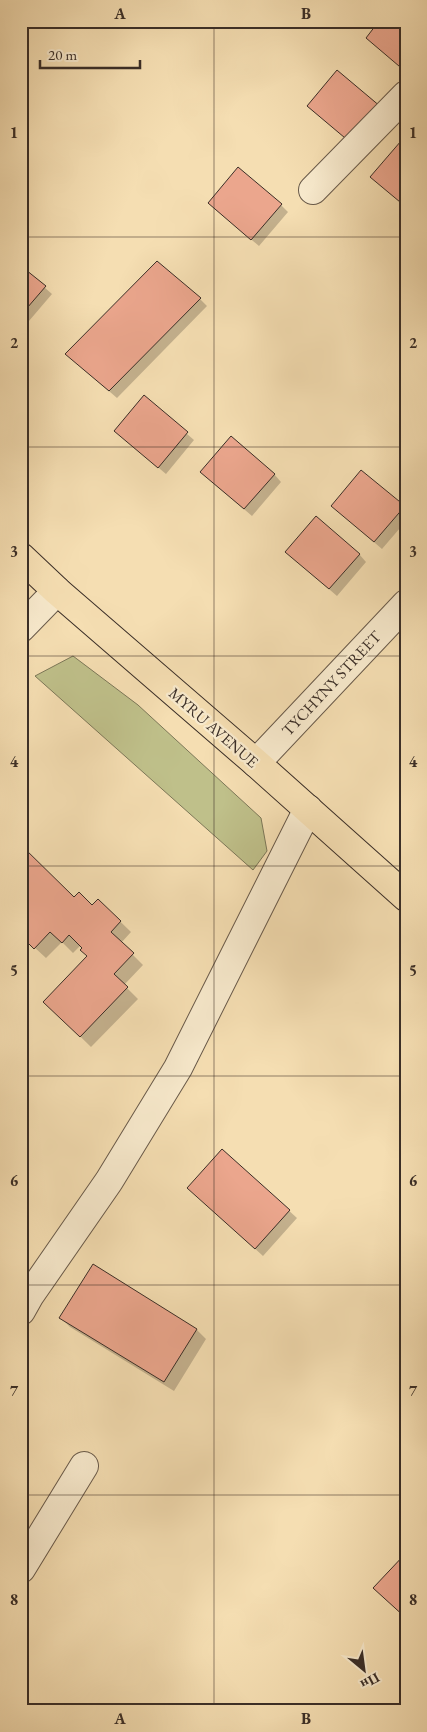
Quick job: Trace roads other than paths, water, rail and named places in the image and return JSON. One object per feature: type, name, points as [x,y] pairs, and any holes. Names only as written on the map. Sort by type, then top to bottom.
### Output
[{"type":"main road","name":"MYRU AVENUE","points":[[21,558],[406,897]]},
{"type":"street","points":[[313,190],[406,95]]},
{"type":"street","points":[[21,628],[57,591]]},
{"type":"street","name":"TYCHYNY STREET","points":[[256,763],[406,604]]},
{"type":"street","points":[[21,1311],[30,1294],[109,1181],[178,1068],[308,809]]},
{"type":"street","points":[[21,1569],[84,1466]]}]
